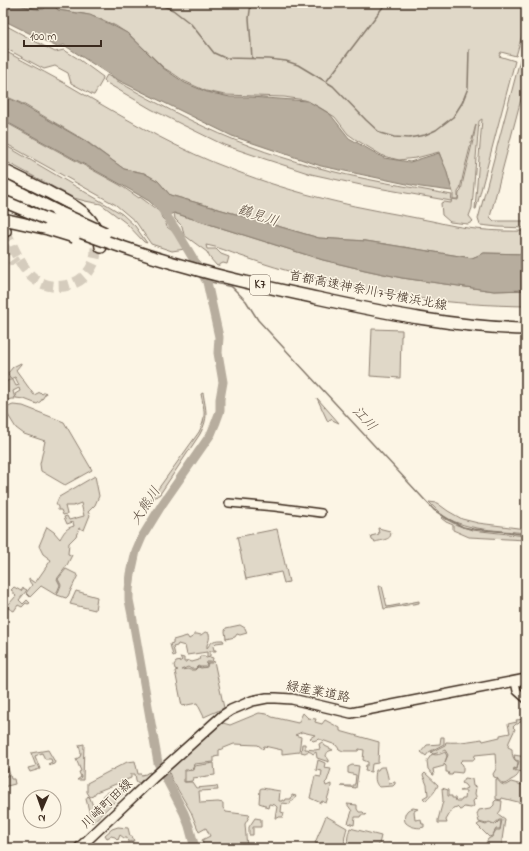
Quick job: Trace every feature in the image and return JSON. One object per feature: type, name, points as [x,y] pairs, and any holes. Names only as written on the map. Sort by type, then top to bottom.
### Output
[{"type":"highway","points":[[3,170],[80,210],[94,225],[100,239],[99,246],[90,227],[81,217],[65,207],[3,176]]},
{"type":"highway","points":[[3,184],[55,214]]},
{"type":"highway","points":[[3,195],[191,267]]},
{"type":"highway","name":"首都高速神奈川7号横浜北線","points":[[3,201],[41,217],[161,260],[245,282],[388,313],[464,325],[498,328],[526,328]]},
{"type":"highway","points":[[3,219],[63,233],[132,254],[191,267]]},
{"type":"main road","name":"緑産業道路","points":[[154,777],[222,716],[252,701],[268,698],[284,698],[351,713],[526,679]]},
{"type":"main road","name":"川崎町田線","points":[[79,848],[154,777]]},
{"type":"street","points":[[229,503],[321,513]]},
{"type":"street","points":[[515,682],[517,691],[526,698]]},
{"type":"shaded area","points":[[3,3],[13,3],[32,9],[44,9],[48,3],[56,3],[55,7],[58,10],[90,15],[127,33],[163,68],[185,83],[207,92],[230,97],[308,101],[330,114],[349,138],[384,158],[410,162],[439,153],[446,169],[452,191],[421,187],[321,166],[232,136],[116,79],[64,45],[57,47],[3,20]]},
{"type":"shaded area","points":[[16,3],[48,3],[44,8],[38,8]]},
{"type":"shaded area","points":[[56,3],[526,3],[526,22],[516,56],[501,52],[499,56],[515,61],[475,209],[482,119],[479,121],[472,208],[469,216],[473,221],[468,224],[450,222],[442,215],[441,203],[451,203],[452,199],[458,200],[476,124],[458,192],[458,199],[453,199],[453,192],[439,152],[416,158],[399,160],[383,156],[348,134],[335,117],[305,100],[284,97],[225,95],[206,91],[184,81],[164,68],[131,36],[116,26],[101,19],[84,14],[58,10]]},
{"type":"shaded area","points":[[3,24],[55,52],[64,50],[103,77],[94,95],[71,83],[68,73],[55,66],[44,69],[3,47]]},
{"type":"shaded area","points":[[526,37],[526,80],[490,217],[494,221],[526,221],[526,228],[480,225],[478,219]]},
{"type":"shaded area","points":[[3,50],[65,83],[158,136],[214,162],[280,186],[355,206],[467,228],[526,231],[526,254],[484,253],[472,258],[366,241],[319,238],[170,195],[158,181],[144,173],[124,169],[86,141],[23,104],[3,95]]},
{"type":"shaded area","points":[[107,75],[190,120],[250,146],[296,162],[329,171],[452,195],[451,201],[361,185],[311,174],[224,145],[151,109],[105,82],[104,80]]},
{"type":"shaded area","points":[[3,96],[19,103],[85,141],[124,169],[144,173],[158,181],[170,195],[319,238],[366,241],[472,258],[484,253],[526,254],[526,290],[494,291],[402,278],[323,260],[174,213],[164,217],[149,201],[3,120]]},
{"type":"shaded area","points":[[3,121],[120,185],[139,198],[140,197],[160,212],[162,218],[166,222],[167,227],[175,233],[185,249],[172,251],[151,244],[136,222],[116,205],[3,142]]},
{"type":"shaded area","points":[[3,144],[122,214],[135,226],[147,243],[144,242],[126,223],[101,204],[74,198],[3,160]]},
{"type":"shaded area","points":[[174,213],[323,260],[365,270],[402,278],[494,291],[526,290],[526,306],[471,304],[417,298],[363,289],[337,284],[293,272],[258,262],[220,248],[206,245],[207,249],[216,249],[221,254],[229,257],[227,264],[223,263],[217,266],[207,252],[184,235],[182,226],[175,219]]},
{"type":"shaded area","points":[[372,329],[402,330],[400,378],[370,376]]},
{"type":"shaded area","points":[[21,363],[16,370],[34,395],[40,392],[42,394],[45,392],[46,393],[37,404],[24,399],[16,398],[15,394],[20,391],[19,388],[13,391],[15,399],[3,402],[5,383],[3,381],[3,377],[6,382],[13,380],[16,386],[19,385],[15,377],[10,379],[8,373],[13,367]]},
{"type":"shaded area","points":[[203,393],[206,418],[200,434],[160,494],[147,503],[202,427],[204,409],[201,394]]},
{"type":"shaded area","points":[[317,398],[339,423],[330,419],[328,422]]},
{"type":"shaded area","points":[[13,405],[23,406],[64,422],[92,470],[65,485],[41,471],[40,464],[45,441],[24,434],[16,428],[8,415],[3,416],[3,409]]},
{"type":"shaded area","points":[[95,476],[99,496],[95,505],[88,512],[90,515],[84,530],[79,528],[76,536],[69,543],[68,554],[72,555],[66,567],[57,579],[60,585],[56,595],[41,586],[30,597],[26,593],[32,585],[29,579],[35,583],[51,560],[43,554],[39,546],[47,527],[60,539],[69,528],[74,526],[73,522],[67,524],[64,517],[67,516],[69,520],[84,516],[81,503],[73,506],[65,506],[67,514],[63,515],[61,510],[58,510],[56,504],[59,497]]},
{"type":"shaded area","points":[[429,502],[437,503],[462,519],[478,523],[526,529],[526,533],[484,529],[454,522],[445,517]]},
{"type":"shaded area","points":[[442,517],[457,525],[472,530],[526,536],[526,540],[469,537],[453,530],[453,525],[446,522],[441,518]]},
{"type":"shaded area","points":[[378,528],[390,531],[391,534],[389,538],[375,542],[372,540],[371,536],[379,534]]},
{"type":"shaded area","points":[[277,529],[289,582],[284,583],[281,572],[246,579],[237,537]]},
{"type":"shaded area","points":[[66,569],[78,575],[66,598],[57,595],[61,585],[58,579]]},
{"type":"shaded area","points":[[379,586],[382,586],[387,607],[419,601],[419,603],[384,609]]},
{"type":"shaded area","points":[[14,587],[21,591],[23,588],[27,590],[19,600],[23,604],[27,600],[30,603],[26,603],[22,607],[18,605],[14,611],[8,608],[9,604],[16,596],[11,590]]},
{"type":"shaded area","points":[[76,591],[97,597],[95,610],[70,604]]},
{"type":"shaded area","points":[[240,625],[245,628],[247,633],[240,635],[237,634],[235,637],[226,639],[226,628]]},
{"type":"shaded area","points":[[205,632],[209,633],[207,648],[214,641],[223,640],[224,642],[216,643],[213,646],[214,650],[216,651],[210,651],[210,656],[207,657],[207,652],[187,655],[185,646],[178,644],[177,646],[173,647],[175,655],[173,656],[170,644],[173,643],[173,640],[187,636],[189,639],[194,636],[194,634],[201,635]]},
{"type":"shaded area","points":[[200,656],[213,658],[212,662],[207,662],[206,667],[198,666],[195,669],[191,669],[188,667],[181,670],[195,670],[198,667],[201,668],[207,667],[208,663],[212,663],[214,661],[224,708],[204,717],[197,703],[182,706],[175,671],[178,670],[175,669],[174,665],[176,662],[182,660],[180,657],[184,658],[184,662],[187,660],[192,662],[199,660]]},
{"type":"shaded area","points":[[259,713],[298,723],[303,713],[308,718],[316,719],[315,722],[322,724],[325,720],[340,728],[340,731],[379,742],[378,763],[372,764],[371,772],[365,771],[368,762],[363,760],[364,750],[359,749],[358,751],[343,751],[336,745],[319,739],[313,741],[310,738],[315,735],[302,732],[295,735],[301,737],[299,752],[282,754],[282,750],[264,746],[263,749],[258,745],[234,744],[219,750],[219,756],[214,757],[214,762],[194,764],[192,770],[184,770],[184,782],[192,782],[196,788],[217,786],[218,790],[199,791],[200,803],[223,803],[223,808],[226,812],[250,815],[245,824],[247,848],[236,843],[233,848],[204,848],[202,840],[210,836],[206,828],[199,832],[191,812],[171,778],[168,769],[189,749],[223,723],[230,725]]},
{"type":"shaded area","points":[[526,719],[526,721],[520,722],[513,727],[515,729],[508,747],[512,749],[513,757],[518,762],[517,769],[514,768],[513,771],[519,773],[507,783],[504,784],[494,777],[493,774],[496,769],[495,753],[475,755],[474,760],[462,760],[460,762],[463,765],[462,773],[453,772],[452,775],[449,775],[448,772],[446,772],[446,766],[444,764],[444,766],[433,769],[434,775],[428,769],[427,761],[432,754],[437,755],[445,752],[447,756],[445,762],[448,755],[445,750],[433,754],[431,752],[445,745],[446,742],[482,739],[483,741],[500,737],[500,735],[510,733],[508,724],[517,722],[516,720]]},
{"type":"shaded area","points":[[441,737],[444,737],[444,744],[429,752],[426,756],[421,752],[427,745],[440,744]]},
{"type":"shaded area","points":[[322,742],[325,746],[333,750],[328,752],[326,755],[329,762],[317,758],[316,752],[313,754],[311,752],[301,752],[302,744],[305,744],[305,749],[315,750],[320,749],[319,744]]},
{"type":"shaded area","points":[[84,744],[83,780],[77,780],[81,777],[79,772],[81,771],[76,759],[80,757],[81,753],[79,745]]},
{"type":"shaded area","points":[[48,750],[55,762],[54,764],[48,764],[52,762],[51,759],[45,759],[42,753],[35,756],[40,769],[30,772],[28,768],[36,766],[31,753]]},
{"type":"shaded area","points":[[514,755],[526,757],[526,773],[514,770],[517,769],[519,761],[515,760]]},
{"type":"shaded area","points":[[318,760],[325,763],[324,768],[331,769],[325,783],[326,786],[331,784],[326,803],[322,801],[321,803],[310,798],[315,776],[321,777],[322,771],[316,770]]},
{"type":"shaded area","points":[[135,761],[138,774],[141,775],[150,772],[151,776],[145,780],[143,779],[139,783],[136,780],[135,774],[131,774],[131,778],[96,792],[90,797],[87,792],[87,783],[127,762]]},
{"type":"shaded area","points":[[214,763],[215,775],[193,778],[192,781],[185,782],[185,771],[193,770],[194,766]]},
{"type":"shaded area","points":[[352,765],[359,766],[356,788],[341,786],[354,786],[356,775],[348,773],[348,767]]},
{"type":"shaded area","points":[[381,767],[385,767],[389,783],[395,782],[393,786],[379,787],[377,785],[375,779],[376,770]]},
{"type":"shaded area","points":[[8,768],[11,779],[14,779],[15,784],[3,787],[3,776],[7,776]]},
{"type":"shaded area","points":[[425,773],[438,785],[426,801],[423,798],[428,795],[427,785],[423,775]]},
{"type":"shaded area","points":[[465,778],[472,779],[473,786],[476,787],[476,798],[473,801],[474,806],[471,808],[464,807],[460,810],[457,807],[453,808],[446,820],[447,823],[438,823],[443,801],[442,788],[448,790],[448,796],[452,796],[452,798],[455,798],[456,801],[461,801],[462,799],[465,799],[466,791],[460,791],[467,788],[462,783]]},
{"type":"shaded area","points":[[496,779],[503,785],[511,782],[526,786],[522,803],[502,798],[501,800],[496,799]]},
{"type":"shaded area","points":[[129,784],[131,786],[92,823],[86,799],[88,796],[93,806],[103,802],[104,794]]},
{"type":"shaded area","points":[[260,789],[280,791],[279,801],[291,799],[292,795],[296,796],[290,804],[282,803],[281,812],[284,813],[283,817],[275,818],[277,807],[275,805],[269,804],[268,808],[259,803]]},
{"type":"shaded area","points":[[496,800],[502,801],[501,810],[498,814],[505,819],[502,848],[490,848],[486,843],[496,830],[500,830],[502,820],[499,820],[494,824],[489,822],[486,824],[479,822],[477,814],[479,810],[491,808]]},
{"type":"shaded area","points":[[347,804],[357,805],[359,812],[363,812],[366,815],[355,817],[354,825],[348,823],[352,811]]},
{"type":"shaded area","points":[[413,808],[418,809],[414,811],[415,820],[421,819],[424,827],[420,828],[410,826],[405,822],[406,812]]},
{"type":"shaded area","points":[[326,816],[347,828],[344,840],[346,848],[332,848],[315,843]]},
{"type":"shaded area","points":[[255,818],[261,819],[261,827],[253,827],[253,835],[249,835],[249,827]]},
{"type":"shaded area","points":[[501,821],[500,829],[496,829],[492,836],[489,837],[477,825],[480,823],[486,825],[489,823],[495,825]]},
{"type":"shaded area","points":[[118,827],[128,828],[130,836],[132,836],[134,841],[128,842],[127,838],[120,835],[118,840],[111,836],[107,838],[105,835],[112,829]]},
{"type":"shaded area","points":[[350,828],[381,836],[378,848],[349,848],[347,840]]},
{"type":"waterway","points":[[156,3],[173,10],[191,24],[214,53],[225,58],[269,59],[286,61],[298,65],[333,86],[380,133],[394,137],[409,138],[425,135],[436,130],[453,117],[462,103],[468,88],[469,50]]},
{"type":"waterway","points":[[251,3],[249,18],[252,58]]},
{"type":"waterway","points":[[326,82],[386,3]]},
{"type":"waterway","name":"大熊川","points":[[160,206],[207,282],[219,337],[218,353],[223,382],[220,399],[220,411],[211,434],[163,503],[142,537],[136,551],[129,590],[129,600],[158,763],[184,813],[195,848]]},
{"type":"waterway","name":"江川","points":[[207,282],[232,287],[246,301],[258,320],[434,510],[463,527],[526,535]]},
{"type":"tunnel","points":[[5,231],[27,271],[39,282],[47,285],[65,286],[82,279],[94,262],[96,246]]},
{"type":"tunnel","points":[[3,246],[15,263]]},
{"type":"water label","name":"鶴見川","points":[[258,216]]}]
